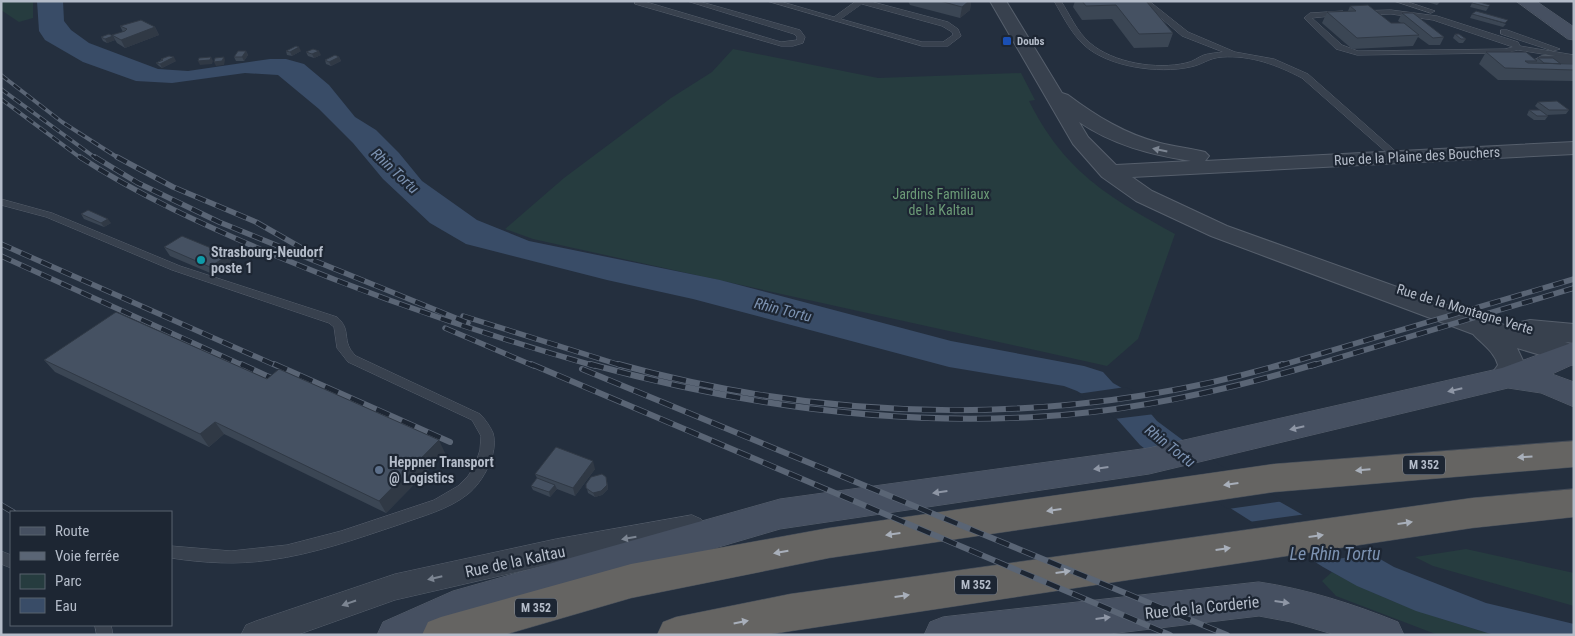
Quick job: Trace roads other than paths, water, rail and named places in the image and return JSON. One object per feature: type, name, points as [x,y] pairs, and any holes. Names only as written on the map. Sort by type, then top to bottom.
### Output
[{"type":"highway","name":"M 352","points":[[441,635],[631,581],[829,543],[1274,478],[1574,454]]},
{"type":"highway","name":"M 352","points":[[676,635],[790,612],[1472,514],[1574,503]]},
{"type":"main road","points":[[1524,1],[1574,35]]},
{"type":"main road","points":[[396,635],[453,608],[780,514],[1149,461],[1222,446],[1502,379],[1533,370],[1572,349]]},
{"type":"main road","points":[[1502,379],[1536,380],[1550,383],[1574,396]]},
{"type":"main road","points":[[396,635],[540,596],[631,581]]},
{"type":"main road","name":"Rue de la Corderie","points":[[1055,624],[1259,599],[1286,602],[1319,610],[1384,635]]},
{"type":"main road","points":[[943,635],[1055,624]]},
{"type":"street","name":"Rue de la Plaine des Bouchers","points":[[998,1],[1048,90],[1080,140],[1110,172],[1574,148]]},
{"type":"street","points":[[1542,60],[1574,57]]},
{"type":"street","name":"Rue de la Plaine des Bouchers","points":[[1048,90],[1093,124],[1126,140],[1170,152],[1260,163]]},
{"type":"street","name":"Rue de la Montagne Verte","points":[[1219,231],[1180,202],[1173,192],[1172,184],[1179,176],[1194,171],[1260,163]]},
{"type":"street","name":"Rue de la Montagne Verte","points":[[1110,172],[1144,196],[1219,231],[1357,280],[1483,328],[1572,349]]},
{"type":"street","name":"Rue de la Montagne Verte","points":[[1357,280],[1396,288],[1540,332],[1572,349]]},
{"type":"street","name":"Rue de la Montagne Verte","points":[[1483,328],[1496,340],[1510,358],[1512,367],[1502,379]]},
{"type":"street","name":"Rue de la Kaltau","points":[[256,635],[396,587],[556,551],[646,534],[780,514]]},
{"type":"street","name":"Rue de la Corderie","points":[[1016,635],[1055,624]]},
{"type":"lane","points":[[637,2],[781,44],[793,44],[800,41],[801,37],[797,32],[690,1]]},
{"type":"lane","points":[[770,1],[835,20],[922,44],[945,44],[957,36],[955,30],[945,24],[860,1],[835,20]]},
{"type":"lane","points":[[1057,1],[1087,44],[1133,65],[1186,66],[1211,56],[1236,54]]},
{"type":"lane","points":[[1144,1],[1185,34],[1236,54],[1272,61],[1305,76],[1397,157]]},
{"type":"lane","points":[[1397,1],[1574,57]]},
{"type":"lane","points":[[1518,48],[1515,44],[1434,18],[1414,14],[1391,12],[1316,13],[1310,14],[1308,18],[1339,47],[1357,53],[1505,51],[1518,48],[1574,57]]},
{"type":"lane","points":[[1,202],[49,215],[176,268],[333,320],[340,326],[341,345],[344,352],[352,359],[476,416],[488,437],[485,457],[475,477],[465,489],[449,499],[421,510],[354,534],[290,550],[228,557],[200,557],[172,552]]},
{"type":"water","name":"Le Rhin Tortu","points":[[37,1],[63,1],[64,21],[71,30],[89,43],[158,69],[188,71],[270,59],[286,59],[304,64],[329,85],[355,117],[376,130],[399,153],[422,181],[477,220],[529,241],[720,280],[951,341],[1084,366],[1103,372],[1113,383],[1136,396],[1157,421],[1219,467],[1394,567],[1486,603],[1574,624],[1574,635],[1494,635],[1416,611],[1357,586],[1323,567],[1183,478],[1140,445],[1108,409],[1077,391],[1064,386],[949,367],[693,299],[607,280],[466,244],[430,223],[383,179],[353,143],[319,109],[278,75],[245,73],[172,83],[136,81],[83,62],[45,40],[39,31]]},
{"type":"railway","points":[[1,75],[62,122],[120,159]]},
{"type":"railway","points":[[1,89],[97,159]]},
{"type":"railway","points":[[1,99],[82,159]]},
{"type":"railway","points":[[80,157],[126,185],[196,221],[309,270],[430,315],[512,342],[595,366]]},
{"type":"railway","points":[[95,157],[138,183],[219,222],[468,323]]},
{"type":"railway","points":[[117,157],[173,187],[256,222],[305,250]]},
{"type":"railway","points":[[1,244],[277,366]]},
{"type":"railway","points":[[1,256],[244,366]]},
{"type":"railway","points":[[1279,366],[1574,279]]},
{"type":"railway","points":[[1311,366],[1574,288]]},
{"type":"railway","points":[[463,316],[623,366]]},
{"type":"railway","points":[[445,328],[534,366]]},
{"type":"railway","points":[[241,364],[280,382]]},
{"type":"railway","points":[[274,364],[450,442]]},
{"type":"railway","points":[[531,364],[1170,635]]},
{"type":"railway","points":[[590,364],[699,390],[810,408],[922,418],[978,419],[1070,414],[1141,405],[1247,383],[1316,364]]},
{"type":"railway","points":[[618,364],[700,384],[783,398],[867,407],[951,410],[1035,408],[1118,399],[1201,385],[1283,364]]},
{"type":"railway","points":[[582,369],[1227,635]]},
{"type":"railway","points":[[1,505],[11,511]]},
{"type":"place","name":"Doubs","points":[[1007,41]]},
{"type":"place","name":"Strasbourg-Neudorf poste 1","points":[[201,260]]},
{"type":"place","name":"Heppner Transport @ Logistics","points":[[379,470]]},
{"type":"water label","name":"Rhin Tortu","points":[[395,171]]},
{"type":"water label","name":"Rhin Tortu","points":[[783,310]]},
{"type":"water label","name":"Rhin Tortu","points":[[1170,446]]},
{"type":"park label","name":"Jardins Familiaux de la Kaltau","points":[[941,202]]}]
